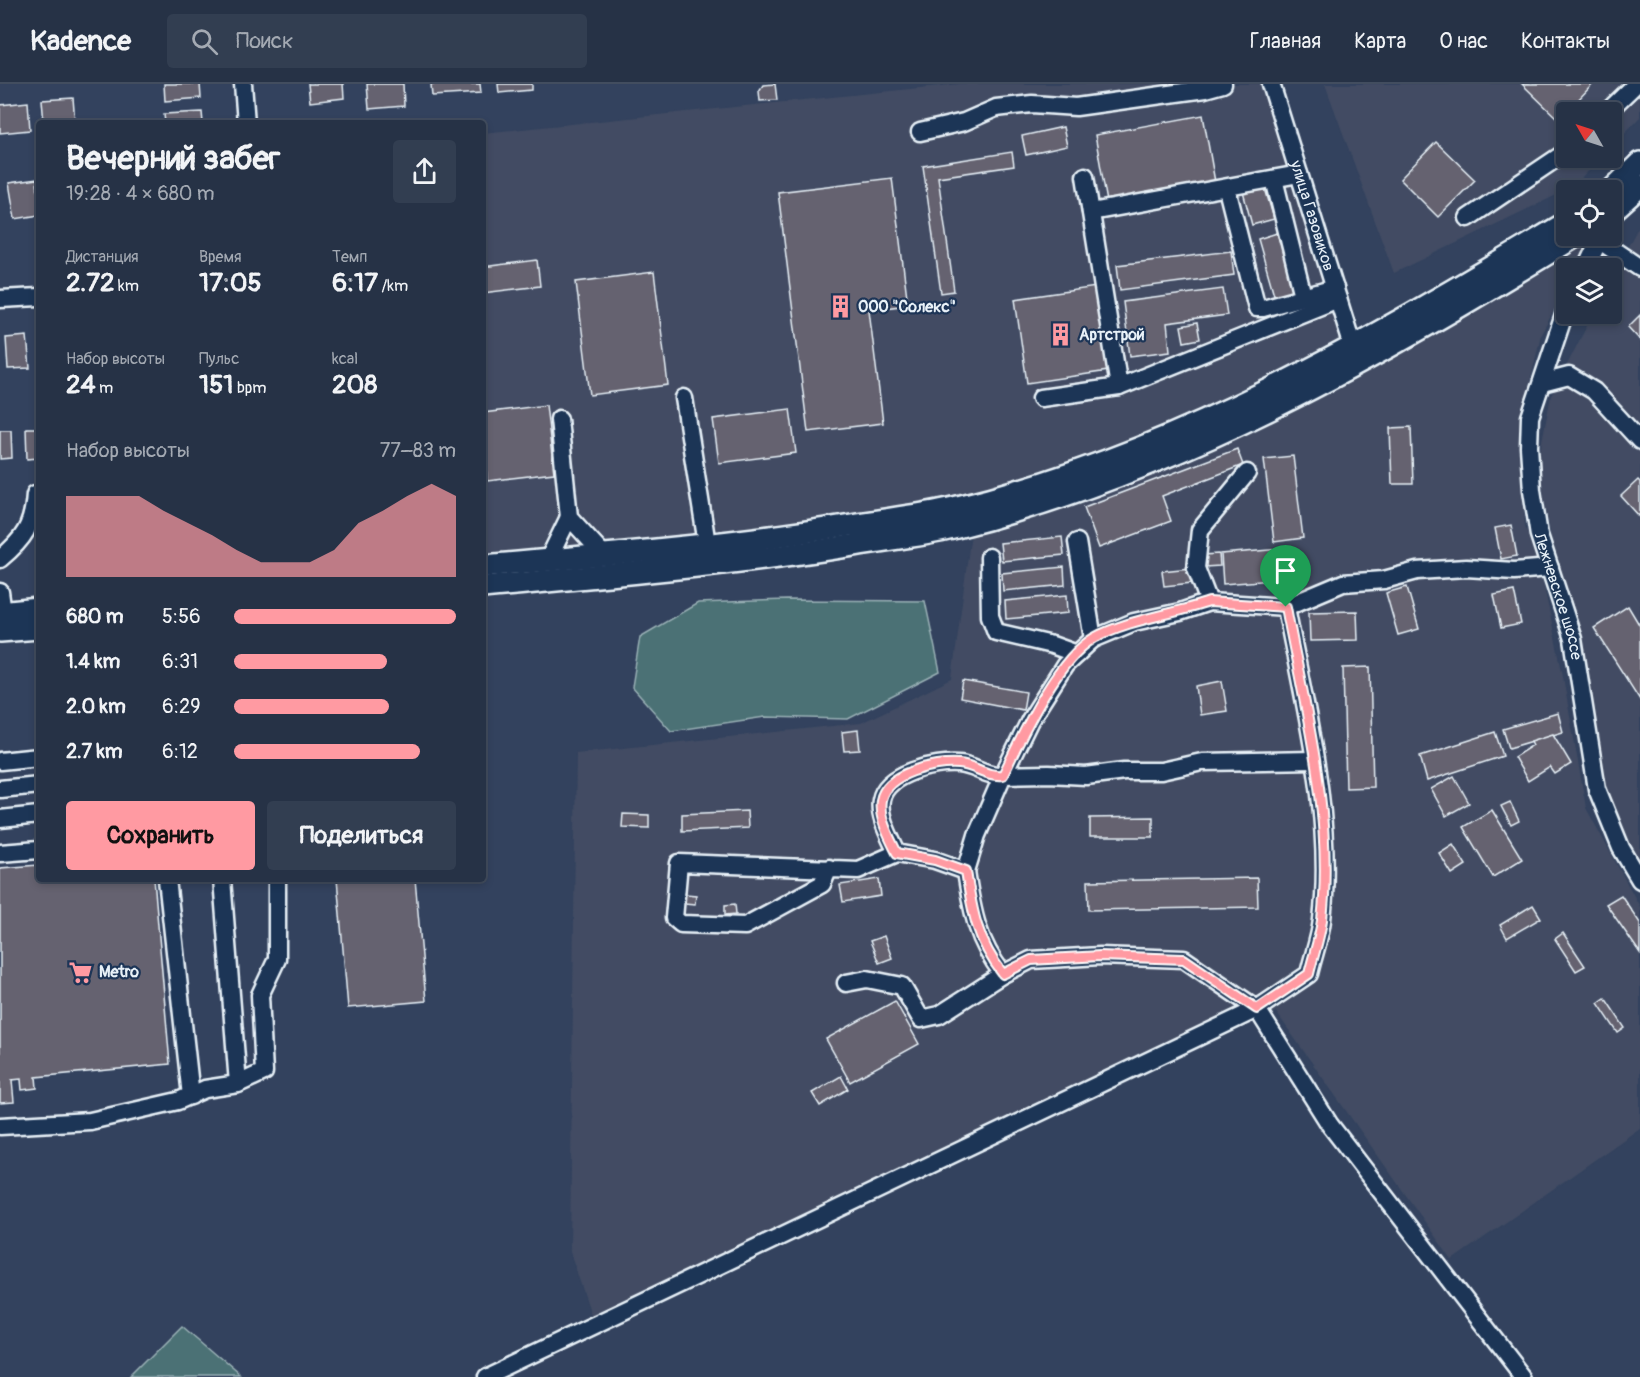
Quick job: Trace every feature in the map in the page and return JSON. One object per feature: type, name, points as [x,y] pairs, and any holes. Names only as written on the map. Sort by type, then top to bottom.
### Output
[{"type":"main road","points":[[1622,180],[1640,163]]},
{"type":"main road","points":[[1622,202],[1640,186]]},
{"type":"main road","points":[[486,566],[785,536],[952,509],[1023,490],[1168,438],[1252,400],[1353,347],[1556,229]]},
{"type":"main road","points":[[486,587],[765,560],[951,529],[1016,511],[1104,480],[1219,435],[1370,357],[1559,246]]},
{"type":"main road","points":[[1,612],[36,609]]},
{"type":"main road","points":[[1,612],[36,627]]},
{"type":"street","points":[[243,84],[246,120]]},
{"type":"street","points":[[920,132],[964,122],[996,108],[1032,104],[1076,107],[1205,89],[1223,84]]},
{"type":"street","name":"улица Газовиков","points":[[1271,84],[1353,347]]},
{"type":"street","points":[[1618,102],[1637,87]]},
{"type":"street","points":[[1468,218],[1556,159]]},
{"type":"street","points":[[1090,212],[1227,189],[1299,174]]},
{"type":"street","points":[[1085,176],[1119,387]]},
{"type":"street","points":[[1274,179],[1303,296]]},
{"type":"street","points":[[1227,189],[1255,305],[1263,309],[1303,296],[1336,294]]},
{"type":"street","points":[[1611,246],[1640,268]]},
{"type":"street","points":[[1041,398],[1119,387],[1336,294]]},
{"type":"street","points":[[0,299],[36,297]]},
{"type":"street","name":"Лежневское шоссе","points":[[1561,324],[1530,417],[1528,447],[1539,535],[1573,639],[1597,789],[1621,848],[1640,880]]},
{"type":"street","points":[[1542,383],[1569,376],[1586,386],[1594,391],[1640,441]]},
{"type":"street","points":[[684,398],[707,544]]},
{"type":"street","points":[[548,560],[569,518],[559,418]]},
{"type":"street","points":[[1209,602],[1196,568],[1200,530],[1247,473]]},
{"type":"street","points":[[0,559],[21,542],[33,514],[35,494]]},
{"type":"street","points":[[569,518],[603,554]]},
{"type":"street","points":[[1077,542],[1093,639]]},
{"type":"street","points":[[989,557],[990,616],[996,632],[1052,645],[1077,654]]},
{"type":"street","points":[[1003,974],[987,953],[973,914],[966,871],[976,836],[1030,720],[1065,665],[1093,639],[1134,622],[1180,612],[1209,602],[1286,607],[1343,584],[1384,580],[1418,571],[1466,568],[1514,571],[1550,568]]},
{"type":"street","points":[[485,1377],[1257,1009],[1309,974],[1322,922],[1326,851],[1314,760],[1286,607]]},
{"type":"street","points":[[0,761],[36,757]]},
{"type":"street","points":[[897,853],[886,829],[881,801],[892,780],[915,770],[960,764],[993,777],[1049,774],[1086,776],[1124,771],[1161,771],[1202,762],[1314,760]]},
{"type":"street","points":[[0,789],[36,785]]},
{"type":"street","points":[[0,819],[36,815]]},
{"type":"street","points":[[0,853],[36,850]]},
{"type":"street","points":[[830,868],[822,884],[746,926],[681,924],[674,918],[679,863],[830,868],[858,870],[897,853],[935,860],[966,871]]},
{"type":"street","points":[[167,882],[191,1096]]},
{"type":"street","points":[[222,882],[238,1084]]},
{"type":"street","points":[[0,1126],[90,1121],[191,1096],[205,1089],[238,1084],[264,1072],[260,995],[278,959],[277,882]]},
{"type":"street","points":[[846,983],[867,979],[902,986],[921,1020],[939,1015],[1003,974],[1031,960],[1100,956],[1184,959],[1257,1009],[1330,1125],[1524,1377]]},
{"type":"shaded area","points":[[959,84],[1265,84],[1341,344],[1180,421],[1062,465],[941,502],[754,532],[486,556],[486,133]]},
{"type":"shaded area","points":[[1325,84],[1640,84],[1640,117],[1622,136],[1622,102],[1556,102],[1556,168],[1591,168],[1580,180],[1556,180],[1556,195],[1394,273]]},
{"type":"shaded area","points":[[1640,224],[1640,869],[1628,851],[1605,783],[1588,674],[1570,597],[1551,539],[1538,461],[1551,396],[1588,324],[1622,324],[1622,258]]},
{"type":"shaded area","points":[[1565,246],[1590,246],[1583,258],[1556,258],[1556,307],[1541,334],[1520,427],[1525,526],[1538,558],[1562,671],[1586,808],[1640,907],[1640,1128],[1452,1260],[1276,1012],[595,1326],[570,1252],[576,753],[861,723],[952,679],[971,533]]},
{"type":"green space","points":[[787,600],[925,601],[940,672],[848,719],[765,717],[671,731],[632,687],[640,637],[698,603]]},
{"type":"green space","points":[[182,1326],[241,1377],[131,1377]]},
{"type":"building","points":[[164,84],[200,84],[201,98],[165,101]]},
{"type":"building","points":[[308,84],[343,84],[344,98],[310,102]]},
{"type":"building","points":[[367,84],[403,84],[404,106],[369,109]]},
{"type":"building","points":[[431,84],[480,84],[481,93],[432,96]]},
{"type":"building","points":[[498,84],[532,84],[532,90],[499,93]]},
{"type":"building","points":[[775,84],[777,100],[760,101],[759,91],[763,85]]},
{"type":"building","points":[[1522,84],[1593,84],[1576,102],[1556,102],[1556,117]]},
{"type":"building","points":[[73,98],[75,120],[44,120],[42,100]]},
{"type":"building","points":[[28,102],[30,130],[0,133],[0,105]]},
{"type":"building","points":[[202,112],[203,120],[165,120],[164,114]]},
{"type":"building","points":[[1203,115],[1215,182],[1107,202],[1095,135]]},
{"type":"building","points":[[1063,127],[1067,146],[1026,155],[1022,136]]},
{"type":"building","points":[[1436,142],[1475,180],[1438,217],[1400,179]]},
{"type":"building","points":[[1012,152],[1014,166],[938,177],[954,291],[941,293],[923,166]]},
{"type":"building","name":"ООО \"Солекс\"","points":[[892,178],[908,305],[869,310],[883,423],[808,432],[778,192]]},
{"type":"building","points":[[36,179],[36,216],[15,219],[9,183]]},
{"type":"building","points":[[1264,185],[1274,219],[1252,225],[1243,192]]},
{"type":"building","points":[[1277,233],[1295,292],[1275,298],[1258,239]]},
{"type":"building","points":[[1231,251],[1234,275],[1120,290],[1117,265]]},
{"type":"building","points":[[537,260],[540,286],[486,293],[486,267]]},
{"type":"building","points":[[654,272],[668,385],[590,395],[576,282]]},
{"type":"building","name":"Артстрой","points":[[1096,287],[1108,371],[1027,383],[1015,299]]},
{"type":"building","points":[[1223,289],[1227,315],[1167,323],[1170,351],[1130,356],[1123,302]]},
{"type":"building","points":[[1640,315],[1640,340],[1628,327]]},
{"type":"building","points":[[1197,323],[1200,339],[1184,342],[1181,326]]},
{"type":"building","points":[[27,336],[30,368],[8,369],[6,338]]},
{"type":"building","points":[[546,405],[554,473],[487,481],[486,413]]},
{"type":"building","points":[[790,409],[796,453],[719,463],[713,419]]},
{"type":"building","points":[[1411,427],[1413,484],[1392,484],[1390,428]]},
{"type":"building","points":[[26,428],[36,428],[36,458],[27,459]]},
{"type":"building","points":[[0,430],[11,430],[12,458],[0,459]]},
{"type":"building","points":[[1237,449],[1243,465],[1162,496],[1171,521],[1099,548],[1084,507]]},
{"type":"building","points":[[1293,456],[1303,538],[1274,542],[1264,459]]},
{"type":"building","points":[[1638,480],[1640,482],[1640,517],[1621,496]]},
{"type":"building","points":[[1511,525],[1517,556],[1501,559],[1495,528]]},
{"type":"building","points":[[1062,537],[1064,555],[1002,561],[1000,543]]},
{"type":"building","points":[[1294,548],[1297,578],[1223,584],[1221,554]]},
{"type":"building","points":[[1219,554],[1220,566],[1204,567],[1203,555]]},
{"type":"building","points":[[1064,567],[1065,585],[1003,591],[1002,573]]},
{"type":"building","points":[[1190,568],[1192,583],[1164,586],[1162,571]]},
{"type":"building","points":[[1407,587],[1419,629],[1398,635],[1386,593]]},
{"type":"building","points":[[1514,591],[1521,624],[1501,628],[1494,595]]},
{"type":"building","points":[[1067,595],[1068,613],[1006,619],[1005,601]]},
{"type":"building","points":[[1628,606],[1640,626],[1640,700],[1594,628]]},
{"type":"building","points":[[1357,611],[1358,640],[1310,641],[1309,612]]},
{"type":"building","points":[[1370,667],[1373,787],[1346,788],[1343,668]]},
{"type":"building","points":[[963,681],[1026,692],[1023,710],[960,698]]},
{"type":"building","points":[[1222,681],[1227,711],[1200,715],[1196,686]]},
{"type":"building","points":[[1558,713],[1563,732],[1509,748],[1503,729]]},
{"type":"building","points":[[858,730],[860,750],[844,751],[842,732]]},
{"type":"building","points":[[1495,732],[1503,756],[1427,781],[1420,756]]},
{"type":"building","points":[[1553,734],[1571,764],[1555,774],[1550,767],[1528,781],[1514,757],[1533,745],[1531,741]]},
{"type":"building","points":[[1454,776],[1469,803],[1446,816],[1431,789]]},
{"type":"building","points":[[1510,802],[1519,821],[1511,825],[1501,806]]},
{"type":"building","points":[[1492,810],[1522,859],[1493,877],[1463,827]]},
{"type":"building","points":[[747,811],[748,828],[682,831],[682,814]]},
{"type":"building","points":[[623,814],[649,815],[649,828],[622,827]]},
{"type":"building","points":[[1153,817],[1153,837],[1090,837],[1090,818]]},
{"type":"building","points":[[1453,844],[1466,865],[1452,874],[1439,853]]},
{"type":"building","name":"Metro","points":[[36,865],[36,882],[154,882],[170,1064],[36,1077],[37,1088],[22,1090],[21,1079],[12,1080],[14,1102],[0,1103],[0,868]]},
{"type":"building","points":[[1257,878],[1258,907],[1089,910],[1088,881]]},
{"type":"building","points":[[879,879],[881,896],[843,902],[840,885]]},
{"type":"building","points":[[337,882],[415,882],[426,1001],[348,1008]]},
{"type":"building","points":[[685,894],[696,895],[695,904],[684,903]]},
{"type":"building","points":[[1621,895],[1640,923],[1640,953],[1606,904]]},
{"type":"building","points":[[735,904],[736,914],[725,915],[725,905]]},
{"type":"building","points":[[1533,905],[1541,918],[1507,938],[1500,925]]},
{"type":"building","points":[[1563,933],[1585,966],[1576,971],[1555,939]]},
{"type":"building","points":[[884,936],[892,958],[879,963],[870,941]]},
{"type":"building","points":[[1605,998],[1625,1028],[1618,1033],[1598,1003]]},
{"type":"building","points":[[895,1001],[919,1044],[850,1082],[826,1039]]},
{"type":"building","points":[[841,1076],[848,1089],[820,1106],[812,1093]]},
{"type":"place","name":"ООО \"Солекс\"","points":[[840,307]]},
{"type":"place","name":"Артстрой","points":[[1061,335]]},
{"type":"place","name":"Metro","points":[[81,972]]},
{"type":"route","points":[[1209,602],[1286,607],[1314,760],[1326,851],[1322,922],[1309,974],[1257,1009],[1184,959],[1100,956],[1031,960],[1003,974],[987,953],[973,914],[966,871],[935,860],[897,853],[886,829],[881,801],[892,780],[915,770],[960,764],[993,777],[1003,775],[1030,720],[1065,665],[1093,639],[1134,622],[1180,612],[1209,602]]}]
